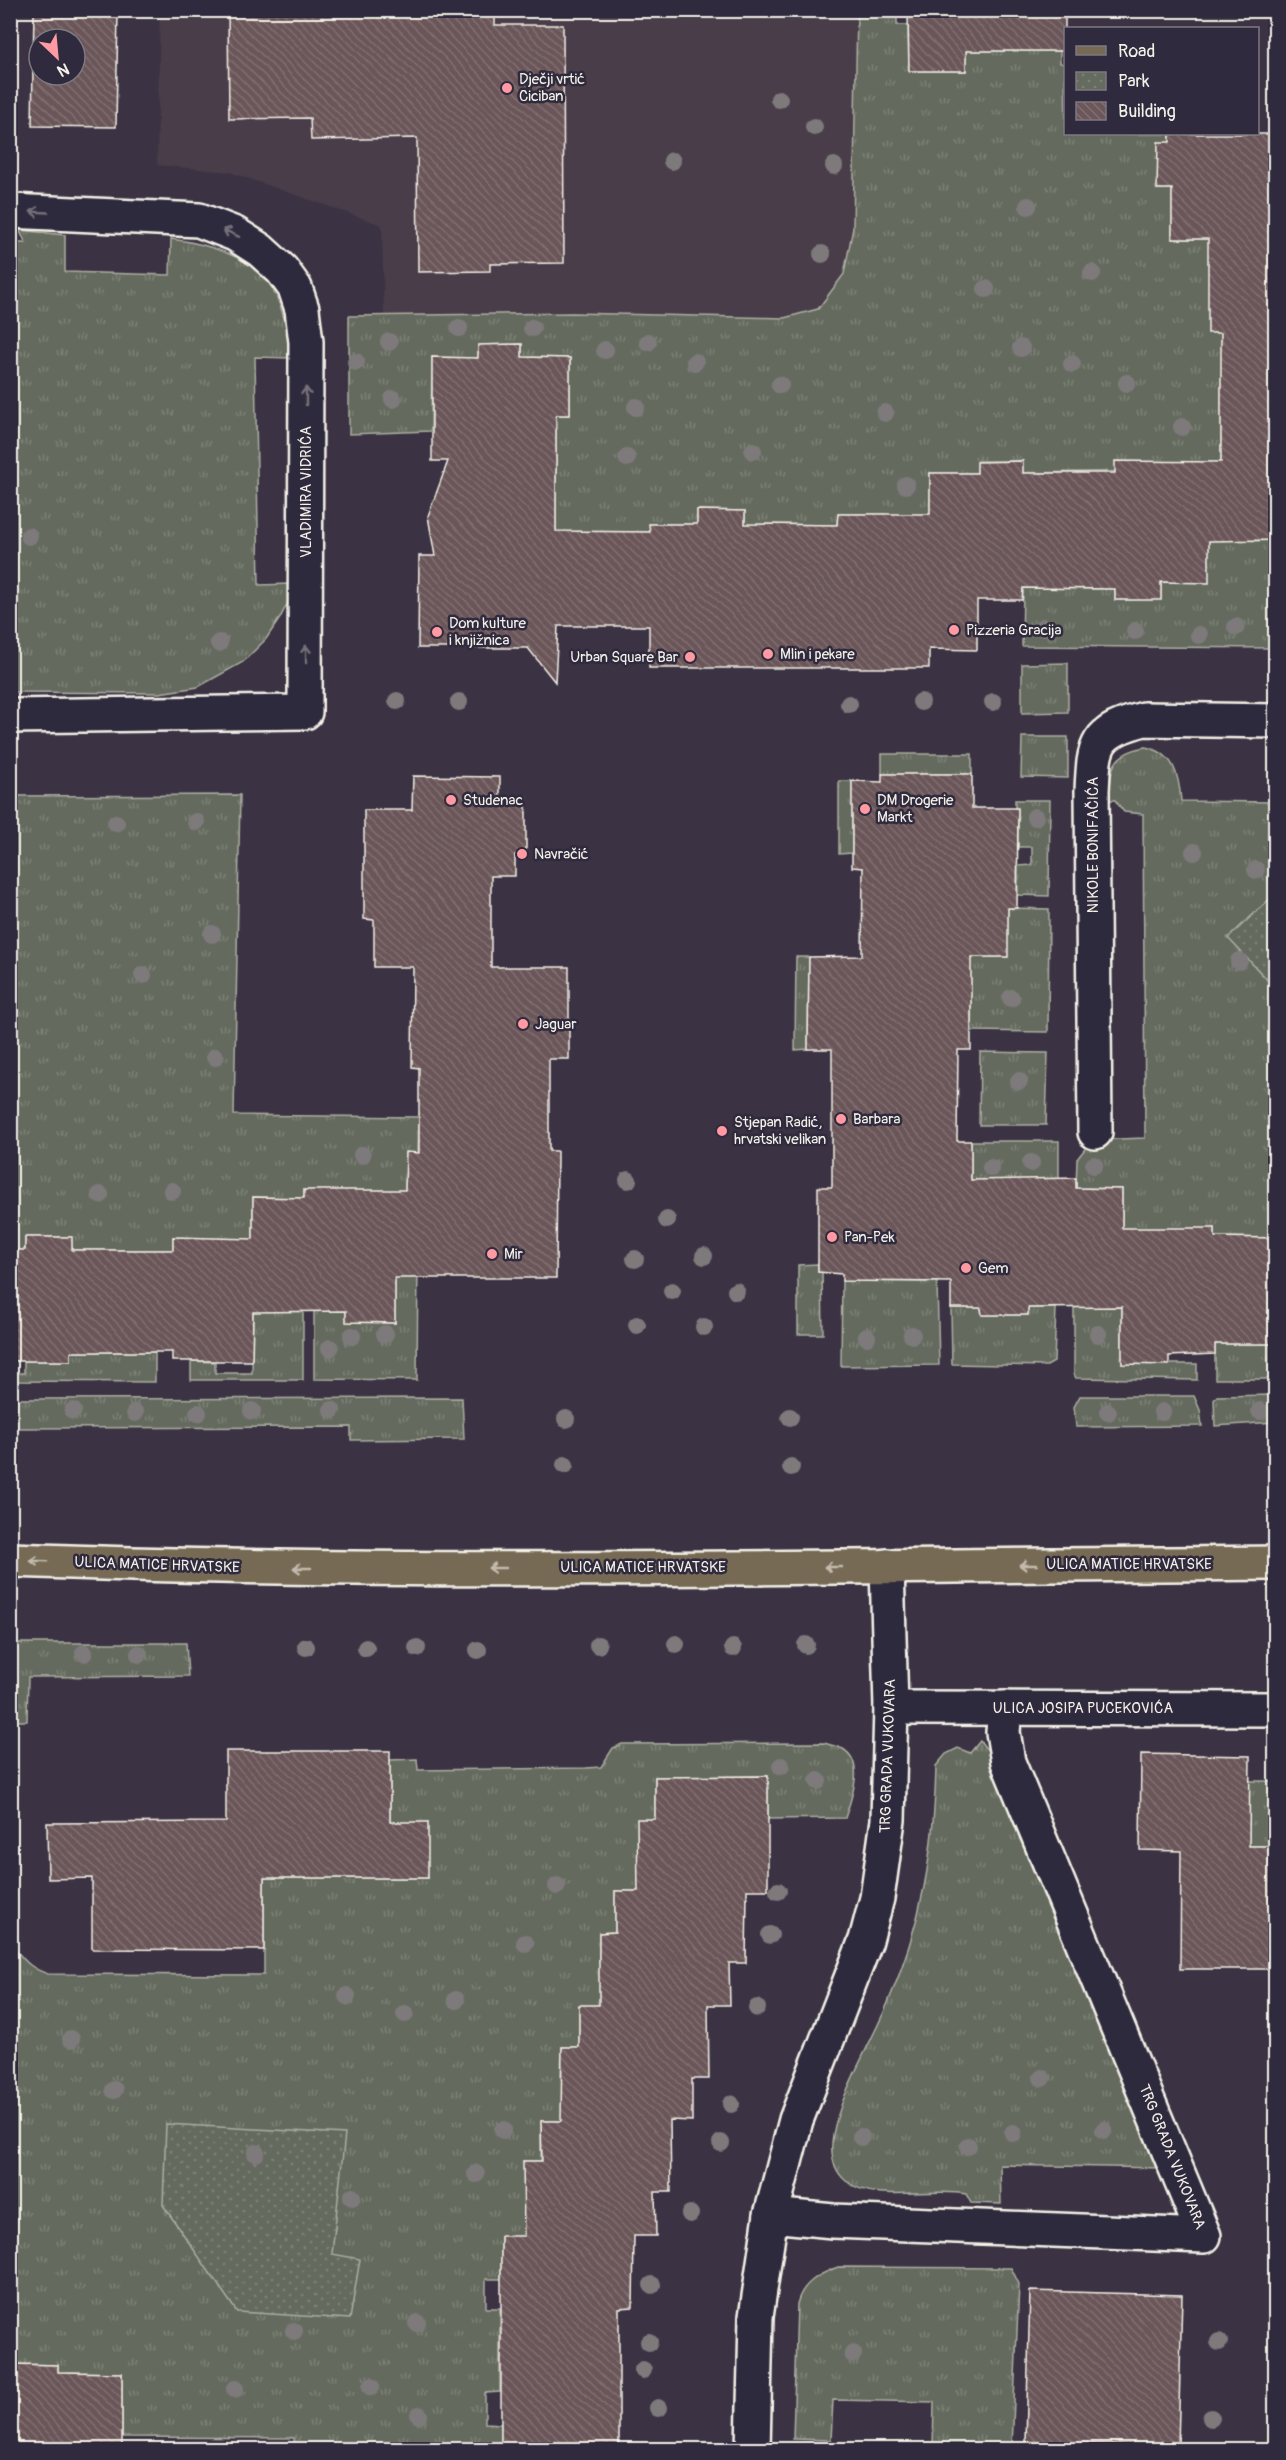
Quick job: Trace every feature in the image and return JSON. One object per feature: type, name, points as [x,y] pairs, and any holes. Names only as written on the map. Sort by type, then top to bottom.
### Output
[{"type":"main road","name":"ULICA MATICE HRVATSKE","points":[[10,1560],[214,1567],[1275,1563]]},
{"type":"street","name":"VLADIMIRA VIDRIĆA","points":[[10,211],[199,220],[235,234],[260,250],[282,270],[295,288],[302,309],[306,342],[305,712],[10,716]]},
{"type":"street","name":"NIKOLE BONIFAČIĆA","points":[[1095,1132],[1092,791],[1093,757],[1098,742],[1109,732],[1125,724],[1144,719],[1275,721]]},
{"type":"street","name":"TRG GRADA VUKOVARA","points":[[753,2450],[756,2317],[771,2215],[796,2120],[866,1940],[877,1898],[888,1820],[891,1708],[887,1566]]},
{"type":"street","name":"ULICA JOSIPA PUCEKOVIĆA","points":[[891,1708],[1275,1709]]},
{"type":"street","name":"TRG GRADA VUKOVARA","points":[[771,2215],[833,2221],[1204,2236],[1008,1762],[1003,1732],[1005,1708]]},
{"type":"shaded area","name":"Dječji vrtić Ciciban","points":[[160,11],[857,11],[853,228],[844,274],[818,309],[784,318],[573,313],[384,316],[382,225],[230,172],[157,165]]},
{"type":"green space","points":[[857,11],[897,11],[897,25],[908,25],[909,71],[966,71],[966,51],[1060,51],[1060,63],[1064,64],[1064,135],[1170,135],[1158,189],[1172,189],[1172,239],[1222,239],[1221,470],[1023,473],[1022,461],[978,461],[977,473],[930,473],[930,525],[884,514],[838,514],[837,525],[745,524],[745,511],[697,510],[697,524],[650,524],[650,532],[556,532],[556,415],[570,415],[570,358],[522,357],[522,344],[479,345],[478,358],[432,357],[431,431],[349,434],[349,316],[573,313],[784,318],[818,309],[844,274],[853,228]]},
{"type":"green space","points":[[19,230],[65,235],[65,272],[170,275],[171,239],[198,244],[226,253],[252,267],[271,286],[279,303],[292,358],[255,357],[259,585],[290,584],[288,602],[266,639],[243,662],[198,687],[159,693],[11,692],[11,243],[26,243]]},
{"type":"green space","points":[[1209,530],[1254,530],[1254,541],[1275,540],[1275,648],[1022,646],[1023,588],[1115,589],[1115,600],[1161,599],[1161,582]]},
{"type":"green space","points":[[1068,663],[1068,712],[1022,713],[1022,664]]},
{"type":"green space","points":[[1022,737],[1068,737],[1068,778],[1021,777]]},
{"type":"green space","points":[[1145,747],[1169,759],[1179,782],[1181,801],[1275,802],[1275,1238],[1215,1237],[1215,1228],[1122,1238],[1122,1189],[1076,1188],[1077,1159],[1092,1140],[1145,1138],[1143,814],[1124,812],[1115,800],[1110,800],[1112,771],[1115,764],[1125,754]]},
{"type":"green space","points":[[882,754],[972,754],[972,774],[882,774]]},
{"type":"green space","points":[[839,781],[852,781],[852,853],[839,854]]},
{"type":"green space","points":[[240,795],[234,1115],[419,1117],[418,1153],[406,1153],[405,1198],[304,1190],[304,1198],[253,1197],[253,1251],[173,1237],[173,1250],[72,1250],[71,1237],[25,1237],[25,1250],[11,1250],[10,796]]},
{"type":"green space","points":[[1015,800],[1050,800],[1049,896],[1018,895],[1018,866],[1032,865],[1032,847],[1018,847],[1018,809],[1015,808]]},
{"type":"green space","points":[[1275,894],[1275,988],[1228,938]]},
{"type":"green space","points":[[1008,908],[1049,909],[1048,1032],[972,1031],[971,1003],[958,1002],[958,957],[1007,957]]},
{"type":"green space","points":[[796,957],[809,957],[808,1049],[795,1050]]},
{"type":"green space","points":[[980,1052],[1048,1053],[1046,1125],[979,1125]]},
{"type":"green space","points":[[971,1141],[1059,1141],[1059,1179],[971,1189]]},
{"type":"green space","points":[[395,1261],[418,1261],[417,1380],[314,1379],[314,1311],[346,1311],[347,1322],[395,1323]]},
{"type":"green space","points":[[818,1264],[818,1272],[822,1272],[823,1334],[798,1334],[798,1265]]},
{"type":"green space","points":[[842,1281],[937,1282],[939,1365],[841,1366]]},
{"type":"green space","points":[[1074,1296],[1122,1297],[1122,1364],[1197,1364],[1197,1380],[1076,1378],[1074,1374]]},
{"type":"green space","points":[[253,1305],[303,1306],[303,1380],[191,1380],[191,1361],[215,1362],[215,1373],[252,1373]]},
{"type":"green space","points":[[951,1308],[981,1308],[982,1315],[1028,1315],[1028,1308],[1056,1308],[1054,1362],[1047,1366],[952,1364]]},
{"type":"green space","points":[[1215,1344],[1275,1344],[1275,1379],[1215,1379]]},
{"type":"green space","points":[[71,1352],[155,1352],[155,1382],[11,1381],[11,1373],[24,1373],[24,1361],[71,1361]]},
{"type":"green space","points":[[1275,1395],[1275,1422],[1215,1426],[1214,1400],[1217,1396]]},
{"type":"green space","points":[[1080,1396],[1194,1396],[1200,1410],[1202,1426],[1076,1427],[1074,1407]]},
{"type":"green space","points":[[462,1398],[464,1439],[351,1440],[351,1427],[11,1428],[11,1399]]},
{"type":"green space","points":[[11,1643],[186,1643],[188,1676],[28,1677],[27,1721],[11,1721]]},
{"type":"green space","points":[[980,1741],[994,1758],[1162,2168],[1000,2165],[1001,2204],[971,2203],[966,2194],[952,2192],[872,2192],[846,2181],[835,2166],[832,2141],[842,2103],[887,2005],[917,1917],[929,1858],[936,1766],[946,1754],[958,1748],[970,1753]]},
{"type":"green space","points":[[824,1743],[843,1749],[854,1763],[855,1782],[845,1818],[768,1819],[768,1776],[655,1777],[655,1891],[615,1891],[615,1932],[599,1933],[599,1963],[615,2005],[579,2006],[579,2047],[562,2047],[561,2079],[579,2079],[579,2121],[541,2121],[541,2161],[523,2161],[541,2236],[501,2237],[501,2279],[486,2279],[486,2308],[500,2308],[500,2392],[485,2393],[485,2423],[501,2424],[501,2449],[295,2450],[294,2438],[122,2437],[122,2373],[58,2372],[58,2365],[11,2364],[10,1950],[16,1950],[30,1965],[48,1974],[264,1975],[264,1878],[428,1878],[390,1822],[390,1760],[417,1759],[418,1770],[586,1768],[601,1767],[613,1748],[622,1744]]},
{"type":"green space","points":[[1249,1781],[1275,1781],[1275,1846],[1249,1846]]},
{"type":"green space","points":[[166,2124],[345,2134],[332,2254],[360,2259],[350,2319],[237,2312],[163,2205]]},
{"type":"green space","points":[[838,2267],[1011,2268],[1019,2284],[1012,2448],[1243,2445],[1243,2450],[933,2449],[934,2402],[833,2400],[831,2440],[793,2439],[797,2304],[803,2290],[812,2280]]},
{"type":"building","points":[[34,10],[118,10],[116,127],[32,126],[33,87],[87,87],[87,27],[34,27]]},
{"type":"building","points":[[228,10],[495,10],[495,25],[563,25],[564,263],[490,264],[490,271],[418,272],[417,138],[311,140],[310,118],[229,119]]},
{"type":"building","points":[[908,10],[1065,10],[1064,51],[966,51],[966,71],[909,71]]},
{"type":"building","points":[[1275,134],[1275,540],[1209,541],[1209,583],[1161,582],[1161,600],[1115,600],[1115,589],[1023,588],[1022,600],[977,600],[977,650],[929,649],[929,668],[649,668],[649,626],[558,626],[555,682],[528,648],[418,648],[419,556],[435,556],[428,516],[448,461],[432,461],[432,357],[478,358],[478,345],[522,344],[522,357],[570,358],[570,415],[556,415],[556,531],[650,532],[649,524],[697,524],[697,510],[745,511],[745,524],[837,525],[838,514],[930,514],[930,473],[977,473],[977,462],[1023,461],[1023,473],[1115,473],[1115,461],[1221,462],[1221,333],[1208,333],[1208,239],[1172,239],[1172,189],[1157,189],[1158,142],[1170,142],[1170,135]]},
{"type":"building","points":[[882,774],[972,774],[972,808],[1018,808],[1017,908],[1008,908],[1008,957],[971,957],[971,1050],[958,1050],[957,1141],[971,1141],[971,1180],[1076,1178],[1076,1188],[1122,1189],[1122,1228],[1215,1228],[1215,1237],[1275,1238],[1275,1344],[1215,1344],[1215,1354],[1169,1356],[1169,1365],[1122,1364],[1122,1307],[1028,1308],[1028,1315],[982,1315],[981,1308],[951,1308],[951,1282],[842,1281],[842,1274],[818,1272],[818,1187],[832,1187],[832,1049],[808,1049],[809,957],[862,956],[863,868],[852,867],[852,781],[882,782]]},
{"type":"building","points":[[413,776],[500,777],[500,797],[526,797],[526,853],[515,855],[515,876],[491,876],[491,967],[569,967],[569,1059],[549,1059],[549,1151],[557,1151],[556,1278],[395,1278],[395,1323],[346,1322],[346,1311],[253,1312],[252,1361],[172,1361],[172,1352],[71,1352],[71,1361],[10,1361],[10,1250],[25,1250],[25,1237],[72,1237],[72,1250],[173,1250],[173,1237],[253,1239],[253,1197],[304,1198],[304,1190],[405,1190],[406,1152],[419,1153],[419,1068],[412,1067],[413,967],[374,967],[374,920],[364,919],[364,810],[412,810]]},
{"type":"building","points":[[226,1751],[390,1751],[390,1822],[428,1822],[428,1878],[264,1878],[264,1950],[92,1949],[92,1878],[48,1879],[47,1823],[226,1822]]},
{"type":"building","points":[[1141,1754],[1250,1756],[1249,1846],[1275,1846],[1275,1969],[1180,1969],[1181,1851],[1140,1850]]},
{"type":"building","points":[[768,1776],[768,1890],[747,1890],[746,1963],[729,1963],[730,2005],[708,2005],[709,2079],[692,2079],[692,2121],[670,2120],[671,2192],[655,2192],[656,2236],[634,2236],[633,2307],[619,2308],[619,2450],[501,2450],[501,2236],[524,2236],[523,2161],[542,2161],[541,2121],[561,2121],[562,2047],[579,2047],[579,2005],[599,2005],[599,1933],[615,1932],[615,1891],[638,1891],[637,1819],[655,1819],[655,1777]]},
{"type":"building","points":[[1030,2291],[1182,2295],[1178,2446],[1026,2442]]},
{"type":"building","points":[[10,2364],[58,2365],[58,2372],[122,2373],[122,2450],[10,2450]]},
{"type":"place","name":"Dječji vrtić Ciciban","points":[[507,88]]},
{"type":"place","name":"Pizzeria Gracija","points":[[954,630]]},
{"type":"place","name":"Dom kulture i knjižnica","points":[[437,632]]},
{"type":"place","name":"Mlin i pekare","points":[[768,654]]},
{"type":"place","name":"Urban Square Bar","points":[[690,657]]},
{"type":"place","name":"Studenac","points":[[451,800]]},
{"type":"place","name":"DM Drogerie Markt","points":[[865,809]]},
{"type":"place","name":"Navračić","points":[[522,854]]},
{"type":"place","name":"Jaguar","points":[[523,1024]]},
{"type":"place","name":"Barbara","points":[[841,1119]]},
{"type":"place","name":"Stjepan Radić, hrvatski velikan","points":[[722,1131]]},
{"type":"place","name":"Pan-Pek","points":[[832,1237]]},
{"type":"place","name":"Mir","points":[[492,1254]]},
{"type":"place","name":"Gem","points":[[966,1268]]}]
